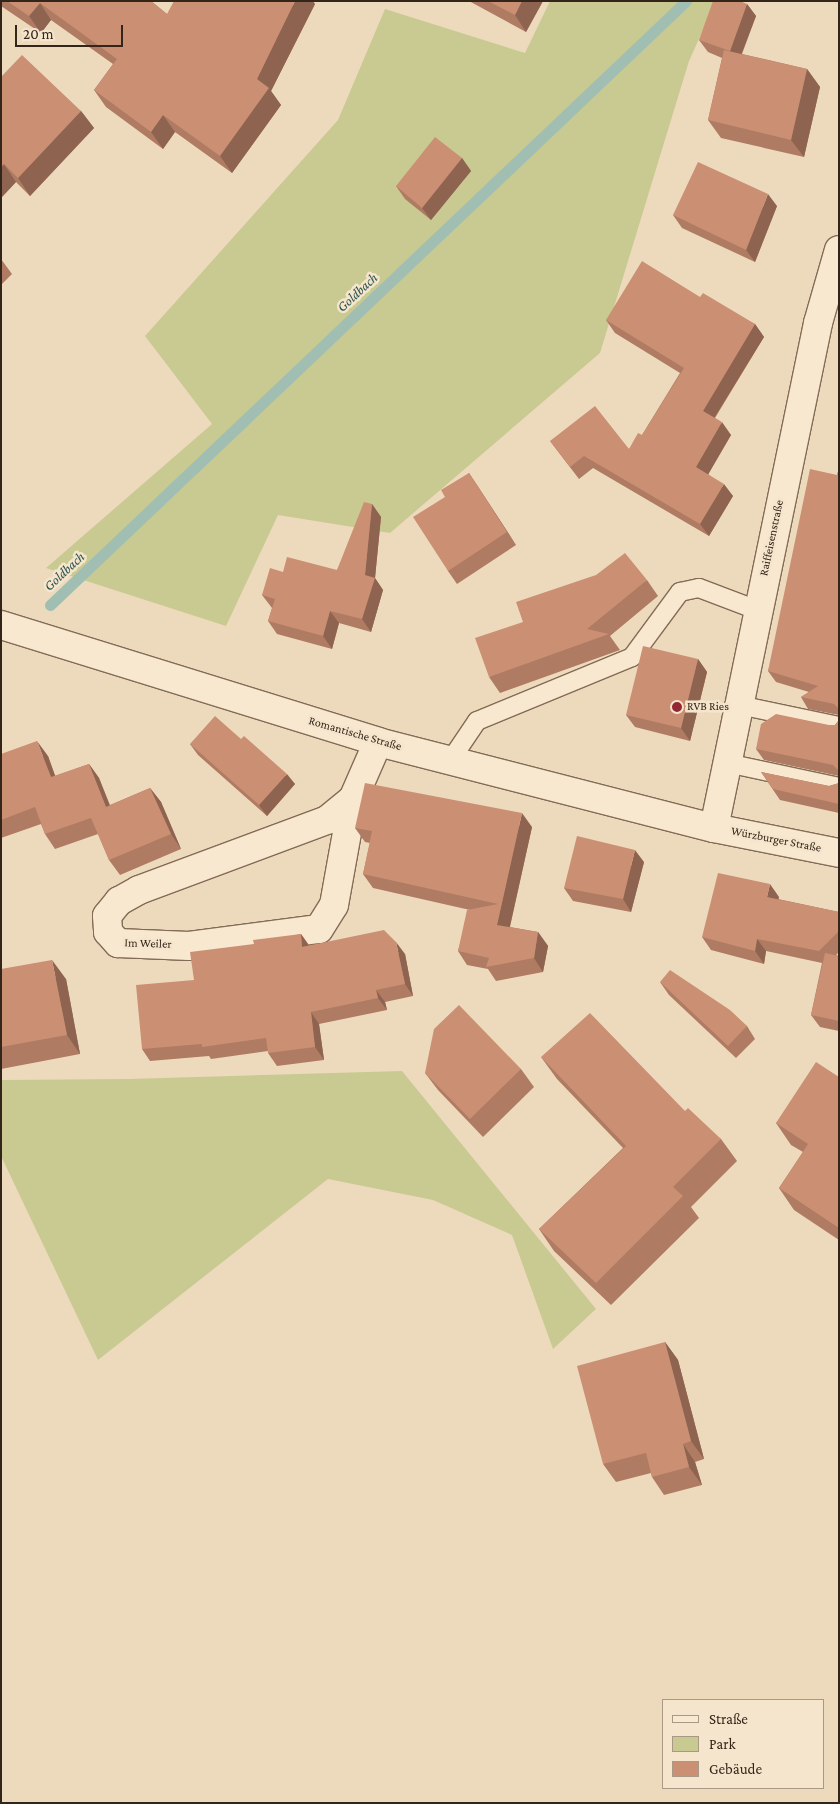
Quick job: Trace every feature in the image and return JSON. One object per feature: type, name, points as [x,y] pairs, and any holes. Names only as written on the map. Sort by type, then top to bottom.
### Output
[{"type":"street","name":"Raiffeisenstraße","points":[[714,828],[757,610],[818,323],[839,250]]},
{"type":"street","name":"Romantische Straße","points":[[1,625],[378,742],[714,828]]},
{"type":"street","name":"Im Weiler","points":[[353,799],[327,820],[139,890],[119,901],[107,916],[108,932],[118,943],[189,946],[319,929],[334,905],[353,799],[378,742]]},
{"type":"street","name":"Würzburger Straße","points":[[714,828],[839,853]]},
{"type":"lane","points":[[450,761],[477,721],[632,657],[680,592],[699,588],[757,610]]},
{"type":"lane","points":[[739,705],[839,726]]},
{"type":"lane","points":[[727,763],[839,787]]},
{"type":"green space","points":[[550,1],[716,1],[689,61],[600,353],[390,533],[278,515],[226,626],[46,568],[212,424],[145,336],[338,120],[385,9],[525,53]]},
{"type":"green space","points":[[402,1071],[596,1309],[553,1349],[512,1235],[433,1200],[328,1179],[98,1360],[1,1156],[1,1080],[129,1079]]},
{"type":"building","points":[[7,1],[151,1],[167,14],[174,1],[295,1],[257,79],[269,88],[220,156],[163,115],[151,132],[94,90],[117,59],[40,3],[29,16]]},
{"type":"building","points":[[488,1],[522,1],[515,15]]},
{"type":"building","points":[[713,1],[740,1],[747,4],[730,51],[699,40]]},
{"type":"building","points":[[724,50],[807,69],[791,140],[708,120]]},
{"type":"building","points":[[22,55],[81,111],[18,178],[4,164],[1,167],[1,77]]},
{"type":"building","points":[[435,137],[462,158],[422,208],[396,186]]},
{"type":"building","points":[[698,162],[768,194],[746,250],[673,215]]},
{"type":"building","points":[[642,261],[700,297],[703,293],[755,324],[703,411],[722,422],[696,467],[724,484],[700,524],[584,456],[570,467],[550,441],[595,406],[629,449],[638,433],[642,435],[684,368],[606,320]]},
{"type":"building","points":[[839,468],[839,709],[834,704],[801,697],[818,686],[768,671],[810,469],[837,475]]},
{"type":"building","points":[[469,473],[507,532],[448,571],[413,517],[445,497],[441,490]]},
{"type":"building","points":[[364,502],[372,504],[365,575],[375,578],[362,619],[330,611],[323,636],[268,621],[275,599],[262,595],[270,568],[283,572],[287,557],[337,570]]},
{"type":"building","points":[[625,553],[647,580],[587,629],[609,634],[489,677],[475,638],[523,622],[516,602],[596,575]]},
{"type":"building","points":[[643,646],[698,659],[681,728],[626,715]]},
{"type":"building","points":[[776,714],[829,725],[835,725],[839,720],[839,771],[833,765],[756,749],[761,724]]},
{"type":"building","points":[[215,716],[241,739],[244,736],[287,774],[259,805],[190,744]]},
{"type":"building","points":[[37,741],[51,777],[89,764],[106,807],[150,788],[171,834],[109,860],[91,818],[45,834],[35,807],[1,820],[1,754]]},
{"type":"building","points":[[761,772],[829,786],[839,783],[839,804],[773,789]]},
{"type":"building","points":[[365,783],[522,813],[497,925],[538,932],[534,958],[486,967],[489,958],[458,951],[467,910],[498,904],[363,874],[372,831],[355,828]]},
{"type":"building","points":[[577,836],[635,850],[623,899],[564,888]]},
{"type":"building","points":[[718,873],[770,884],[767,897],[839,912],[839,931],[819,951],[757,939],[755,951],[702,937]]},
{"type":"building","points":[[384,930],[396,942],[405,984],[376,990],[378,998],[311,1012],[315,1047],[268,1053],[266,1038],[202,1047],[202,1044],[142,1049],[136,985],[194,980],[190,952],[254,944],[253,940],[301,934],[302,947]]},
{"type":"building","points":[[825,953],[839,956],[839,1021],[811,1015]]},
{"type":"building","points":[[52,960],[67,1035],[1,1047],[1,969]]},
{"type":"building","points":[[670,970],[730,1010],[747,1026],[728,1046],[660,982]]},
{"type":"building","points":[[459,1005],[521,1069],[470,1119],[425,1073],[434,1029]]},
{"type":"building","points":[[590,1013],[685,1111],[688,1108],[721,1139],[673,1187],[683,1196],[596,1283],[539,1229],[626,1146],[541,1057]]},
{"type":"building","points":[[816,1062],[839,1077],[839,1228],[779,1188],[808,1144],[776,1123]]},
{"type":"building","points":[[665,1342],[691,1441],[683,1444],[689,1467],[652,1477],[646,1453],[603,1464],[577,1366]]},
{"type":"waterway","name":"Goldbach","points":[[50,605],[686,1]]},
{"type":"place","name":"RVB Ries","points":[[677,707]]}]
